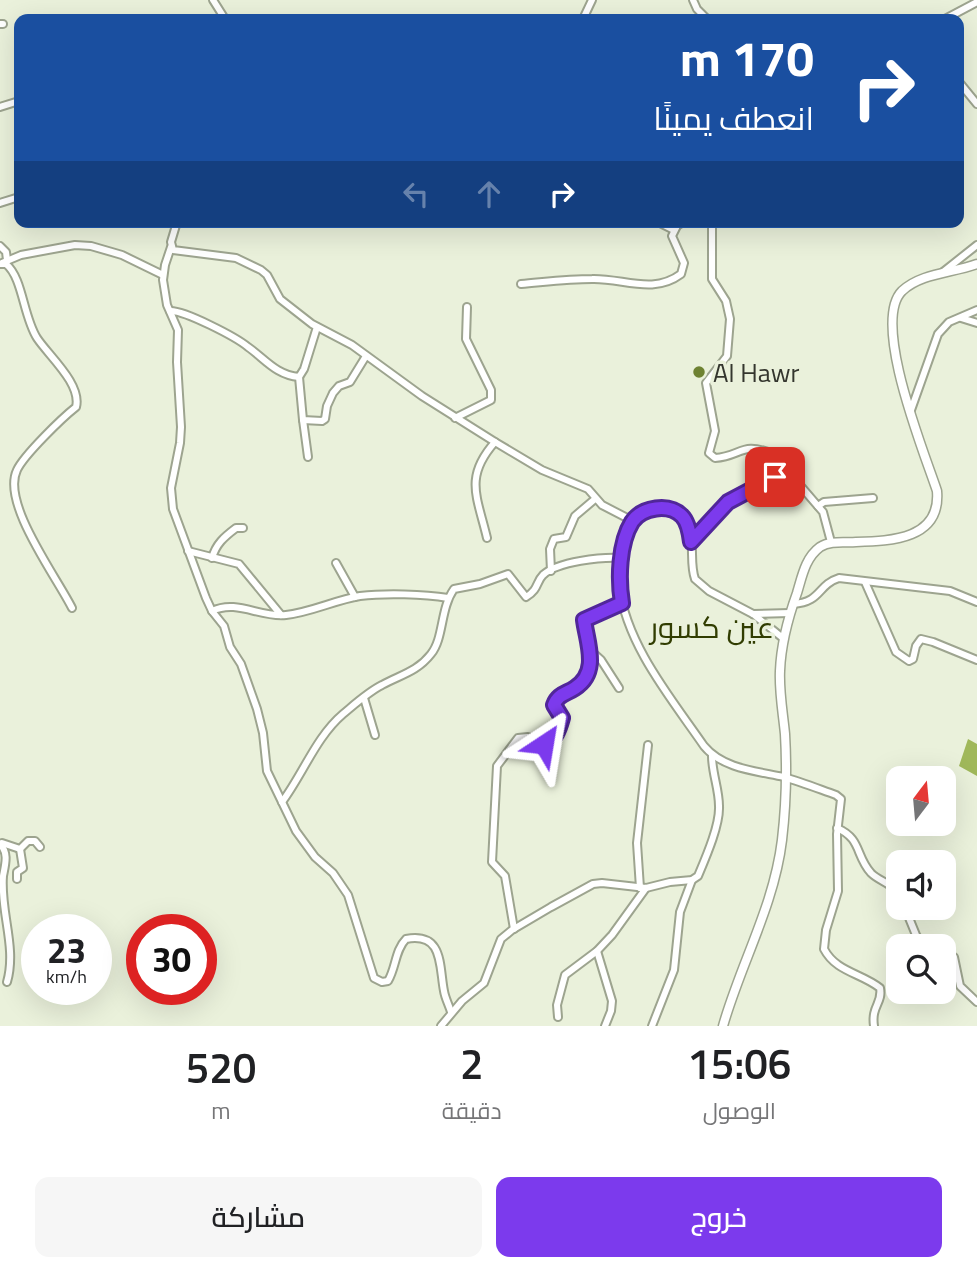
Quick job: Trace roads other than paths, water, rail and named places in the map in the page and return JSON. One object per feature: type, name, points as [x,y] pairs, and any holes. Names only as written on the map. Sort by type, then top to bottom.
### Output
[{"type":"main road","points":[[723,1026],[771,894],[783,838],[785,736],[780,672],[784,639],[807,563],[818,548],[831,542],[906,537],[922,529],[934,515],[937,508],[937,491],[892,340],[894,306],[904,289],[918,281],[977,264]]},
{"type":"street","points":[[954,14],[977,2]]},
{"type":"street","points":[[964,88],[977,104]]},
{"type":"street","points":[[176,228],[163,275],[165,295],[178,330],[181,428],[171,493],[178,526],[212,611],[222,622],[230,647],[241,664],[261,725],[267,771],[290,820],[311,853],[330,869],[348,895],[374,978],[382,982],[388,981],[399,948],[406,939],[429,941],[438,952],[444,996],[451,1012]]},
{"type":"street","points":[[521,284],[594,278],[651,286],[666,283],[681,274],[684,263],[672,236],[676,228],[669,228]]},
{"type":"street","points":[[712,228],[712,279],[726,301],[730,319],[727,356],[706,383],[715,431],[709,453],[715,458],[723,457],[743,448],[764,450],[773,454],[818,506],[828,527],[831,542]]},
{"type":"street","points":[[3,262],[22,255],[75,245],[91,246],[122,255],[163,275]]},
{"type":"street","points":[[942,273],[977,245]]},
{"type":"street","points":[[0,246],[6,252],[3,262]]},
{"type":"street","points":[[171,247],[177,251],[236,258],[252,265],[267,275],[280,299],[317,327],[352,345],[455,418],[542,470],[583,486],[591,491],[595,499],[633,521]]},
{"type":"street","points":[[3,262],[15,273],[25,313],[36,336],[63,369],[77,400],[76,407],[22,462],[13,483],[19,513],[72,608]]},
{"type":"street","points":[[455,418],[491,400],[491,390],[466,339],[467,307]]},
{"type":"street","points":[[911,410],[938,334],[949,322],[977,310]]},
{"type":"street","points":[[170,311],[189,315],[243,343],[267,364],[285,374],[299,377]]},
{"type":"street","points":[[959,317],[977,323]]},
{"type":"street","points":[[308,457],[299,377],[317,327]]},
{"type":"street","points":[[303,420],[325,419],[327,406],[335,389],[350,382],[366,356]]},
{"type":"street","points":[[487,538],[476,488],[476,475],[477,466],[495,442]]},
{"type":"street","points":[[691,542],[728,502],[788,471]]},
{"type":"street","points":[[818,506],[824,502],[873,498]]},
{"type":"street","points":[[551,571],[550,549],[554,539],[566,537],[575,516],[595,499]]},
{"type":"street","points":[[441,1026],[451,1012],[484,983],[489,976],[501,939],[514,929],[593,884],[643,888],[670,881],[692,880],[698,876],[718,818],[719,805],[712,756],[644,656],[622,603],[619,585],[621,558],[633,521],[650,510],[672,510],[682,516],[691,542],[695,579],[709,591],[753,614],[784,639]]},
{"type":"street","points":[[212,558],[216,547],[226,535],[236,528],[243,528]]},
{"type":"street","points":[[188,551],[239,564],[281,615]]},
{"type":"street","points":[[282,802],[339,719],[379,686],[409,674],[431,654],[438,642],[448,598],[454,589],[480,584],[508,574],[526,597],[538,587],[544,575],[551,571],[593,559],[621,558]]},
{"type":"street","points":[[336,563],[355,597]]},
{"type":"street","points":[[753,614],[792,609],[810,601],[835,579],[950,591],[977,602]]},
{"type":"street","points":[[865,582],[897,652],[903,659],[913,659],[921,639],[977,660]]},
{"type":"street","points":[[212,611],[232,606],[281,615],[331,605],[355,597],[421,595],[448,598]]},
{"type":"street","points":[[514,929],[505,876],[492,862],[497,766],[518,738],[528,737],[544,744],[552,740],[562,718],[554,705],[555,701],[586,677],[591,651],[584,620],[622,603]]},
{"type":"street","points":[[591,651],[601,660],[619,688]]},
{"type":"street","points":[[364,698],[375,735]]},
{"type":"street","points":[[558,1017],[557,1005],[565,975],[597,951],[612,935],[643,888],[637,843],[648,745]]},
{"type":"street","points":[[712,756],[734,766],[785,778],[839,797],[838,891],[826,930],[824,949],[838,967],[868,979],[880,988],[881,994],[872,1013],[874,1026]]},
{"type":"street","points":[[837,828],[852,836],[867,867],[876,877],[886,881]]},
{"type":"street","points":[[20,849],[28,841],[35,841],[40,847]]},
{"type":"street","points":[[0,843],[20,849]]},
{"type":"street","points":[[0,843],[6,858],[2,884],[11,964],[7,982]]},
{"type":"street","points":[[17,879],[17,872],[24,864],[20,849]]},
{"type":"street","points":[[652,1026],[674,970],[680,912],[692,880]]},
{"type":"street","points":[[597,951],[612,1000],[605,1026]]},
{"type":"street","points":[[956,966],[960,985],[977,1002]]},
{"type":"place","name":"Al Hawr","points":[[699,372]]},
{"type":"district","name":"عين كسور","points":[[712,627]]}]
